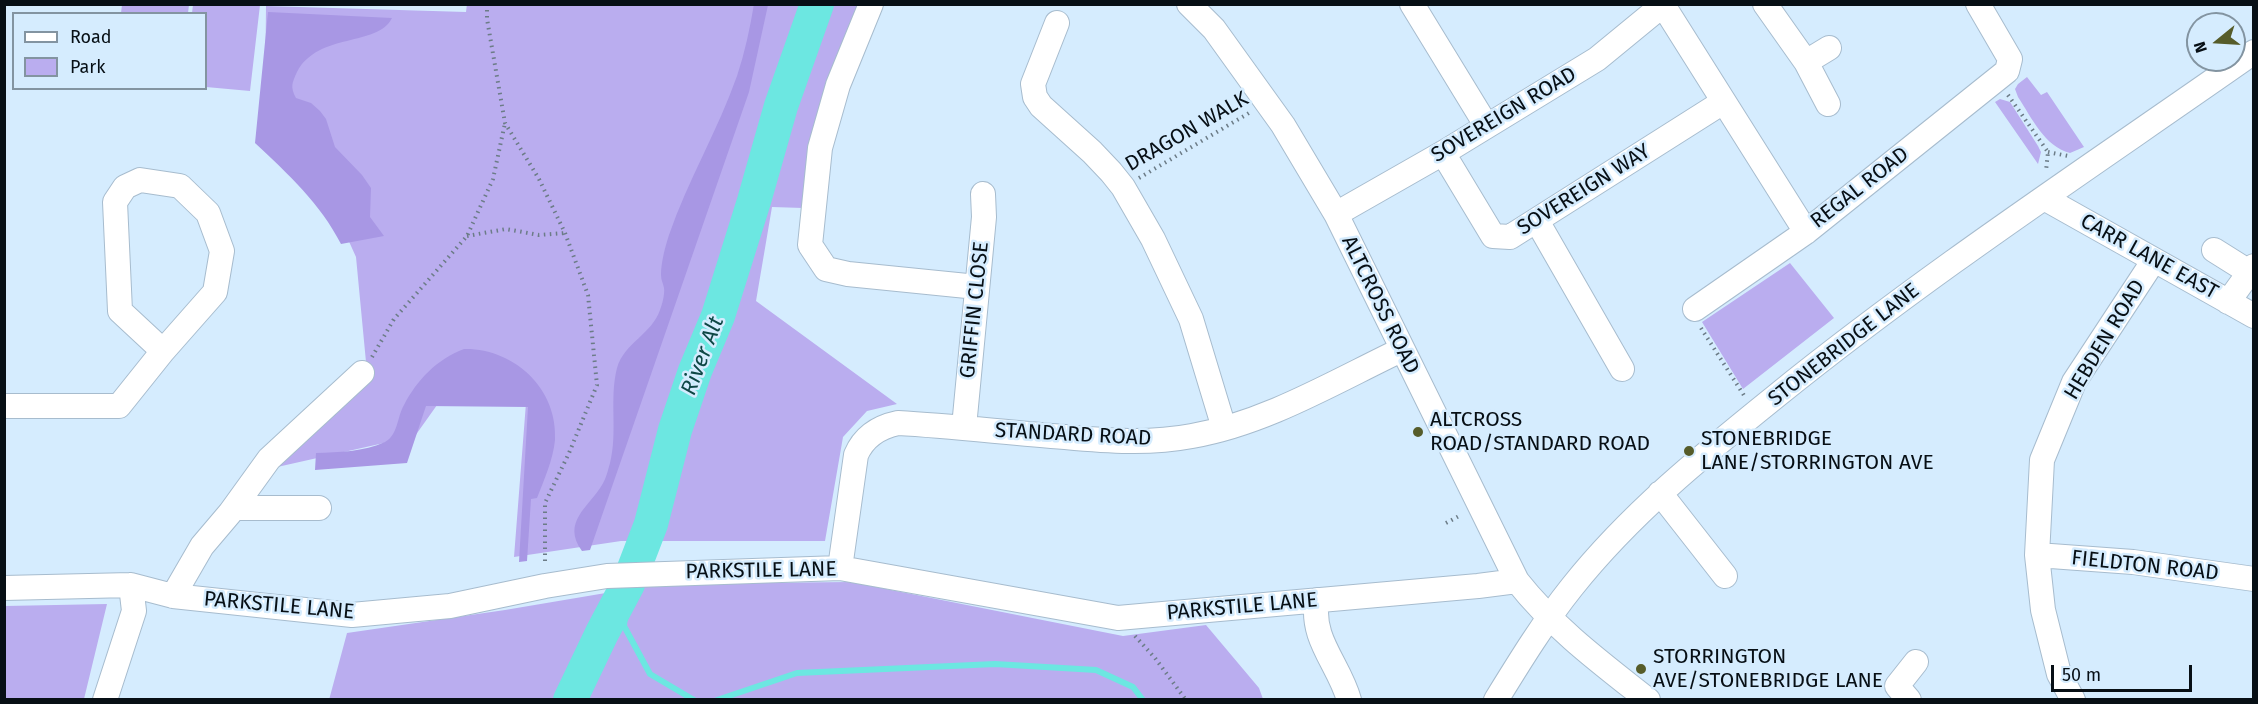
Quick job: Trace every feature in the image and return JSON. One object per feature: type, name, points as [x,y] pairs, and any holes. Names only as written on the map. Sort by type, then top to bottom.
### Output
[{"type":"street","points":[[871,4],[838,85],[820,148],[810,245],[826,268],[848,274],[977,287]]},
{"type":"street","name":"ALTCROSS ROAD","points":[[1189,4],[1215,29],[1283,125],[1336,214],[1401,350],[1517,581],[1549,618],[1648,699]]},
{"type":"street","points":[[1412,4],[1486,125]]},
{"type":"street","points":[[1766,4],[1806,62],[1828,104]]},
{"type":"street","name":"REGAL ROAD","points":[[1664,5],[1806,232],[2007,71],[2010,59],[1978,4]]},
{"type":"street","name":"SOVEREIGN ROAD","points":[[1336,214],[1443,153],[1597,59],[1664,5]]},
{"type":"street","points":[[1057,23],[1033,84],[1035,98],[1092,152],[1123,187],[1153,239],[1185,304],[1224,428]]},
{"type":"street","points":[[1806,62],[1829,48]]},
{"type":"street","name":"STONEBRIDGE LANE","points":[[1496,699],[1549,618],[1591,565],[1660,493],[1755,413],[1868,324],[2253,52]]},
{"type":"street","name":"SOVEREIGN WAY","points":[[1443,153],[1493,236],[1510,237],[1723,102]]},
{"type":"street","points":[[4,406],[119,406],[215,292],[222,251],[208,213],[180,186],[140,180],[125,187],[115,202],[120,311],[163,351]]},
{"type":"street","name":"GRIFFIN CLOSE","points":[[964,427],[984,217],[983,194]]},
{"type":"street","name":"CARR LANE EAST","points":[[2044,198],[2253,316]]},
{"type":"street","points":[[1537,220],[1622,369]]},
{"type":"street","points":[[1695,309],[1806,232]]},
{"type":"street","points":[[2214,250],[2251,269],[2228,302]]},
{"type":"street","name":"HEBDEN ROAD","points":[[2073,699],[2059,674],[2043,610],[2037,555],[2042,460],[2074,382],[2154,260]]},
{"type":"street","name":"STANDARD ROAD","points":[[840,568],[856,454],[865,440],[881,428],[898,423],[1114,441],[1160,440],[1192,436],[1224,428],[1278,408],[1401,350]]},
{"type":"street","points":[[173,596],[202,546],[234,508],[268,459],[362,373]]},
{"type":"street","points":[[1660,493],[1725,576]]},
{"type":"street","points":[[234,508],[319,508]]},
{"type":"street","name":"FIELDTON ROAD","points":[[2037,555],[2133,562],[2253,579]]},
{"type":"street","name":"PARKSTILE LANE","points":[[4,588],[131,585],[173,596],[352,615],[450,606],[545,586],[607,576],[840,568],[1118,618],[1456,589],[1517,581]]},
{"type":"street","points":[[105,699],[134,611],[131,585]]},
{"type":"street","points":[[1317,600],[1314,615],[1324,649],[1349,699]]},
{"type":"street","points":[[1909,699],[1897,686],[1916,662]]},
{"type":"path","points":[[487,4],[487,19],[505,123],[539,179],[565,233],[588,295],[597,385],[545,503],[545,586]]},
{"type":"path","points":[[1997,79],[2048,152],[2044,198]]},
{"type":"path","name":"DRAGON WALK","points":[[1123,187],[1267,103]]},
{"type":"path","points":[[362,373],[394,319],[467,236],[493,179],[505,123]]},
{"type":"path","points":[[467,236],[506,229],[539,235],[565,233]]},
{"type":"path","points":[[1695,309],[1698,322],[1755,413]]},
{"type":"path","points":[[1118,618],[1155,658],[1185,699]]},
{"type":"green space","points":[[122,4],[189,5],[188,12],[121,12]]},
{"type":"green space","points":[[467,4],[859,5],[815,121],[803,208],[772,207],[756,301],[897,404],[867,411],[843,437],[825,541],[621,541],[514,557],[526,403],[442,398],[415,436],[255,472],[366,362],[356,257],[319,175],[265,101],[266,6],[466,12]]},
{"type":"green space","points":[[193,5],[260,5],[250,91],[207,87],[207,12],[192,12]]},
{"type":"green space","points":[[2027,77],[2041,95],[2047,92],[2084,147],[2070,153],[2046,138],[2015,89]]},
{"type":"green space","points":[[2000,99],[2010,102],[2038,146],[2041,152],[2038,164],[1995,102]]},
{"type":"green space","points":[[1790,263],[1834,318],[1743,389],[1702,322]]},
{"type":"green space","points":[[851,582],[1123,636],[1206,625],[1259,688],[1263,699],[329,700],[347,633],[659,584]]},
{"type":"green space","points":[[107,604],[84,699],[5,699],[5,606]]},
{"type":"shaded area","points":[[754,4],[768,5],[749,92],[590,550],[582,551],[574,532],[579,515],[603,483],[610,463],[617,368],[626,352],[651,326],[660,310],[664,290],[661,277],[662,265],[668,240],[737,76]]},
{"type":"shaded area","points":[[268,12],[392,18],[385,27],[374,33],[333,45],[307,59],[297,72],[292,85],[296,98],[311,103],[320,111],[326,119],[335,147],[362,175],[371,188],[370,217],[384,236],[341,244],[313,202],[255,143]]},
{"type":"shaded area","points":[[464,349],[500,356],[516,364],[541,389],[549,404],[554,421],[555,440],[537,498],[531,499],[527,561],[519,562],[528,407],[426,406],[407,463],[315,470],[316,453],[360,450],[389,439],[415,387],[445,358]]},
{"type":"waterway","name":"River Alt","points":[[570,700],[628,584],[651,524],[675,430],[695,371],[718,316],[781,106],[817,4]]},
{"type":"waterway","points":[[628,584],[624,626],[650,674],[694,700]]},
{"type":"waterway","points":[[717,700],[797,673],[995,664],[1096,670],[1133,687],[1143,700]]},
{"type":"place","name":"ALTCROSS ROAD/STANDARD ROAD","points":[[1418,432]]},
{"type":"place","name":"STONEBRIDGE LANE/STORRINGTON AVE","points":[[1689,451]]},
{"type":"place","name":"STORRINGTON AVE/STONEBRIDGE LANE","points":[[1641,669]]}]
